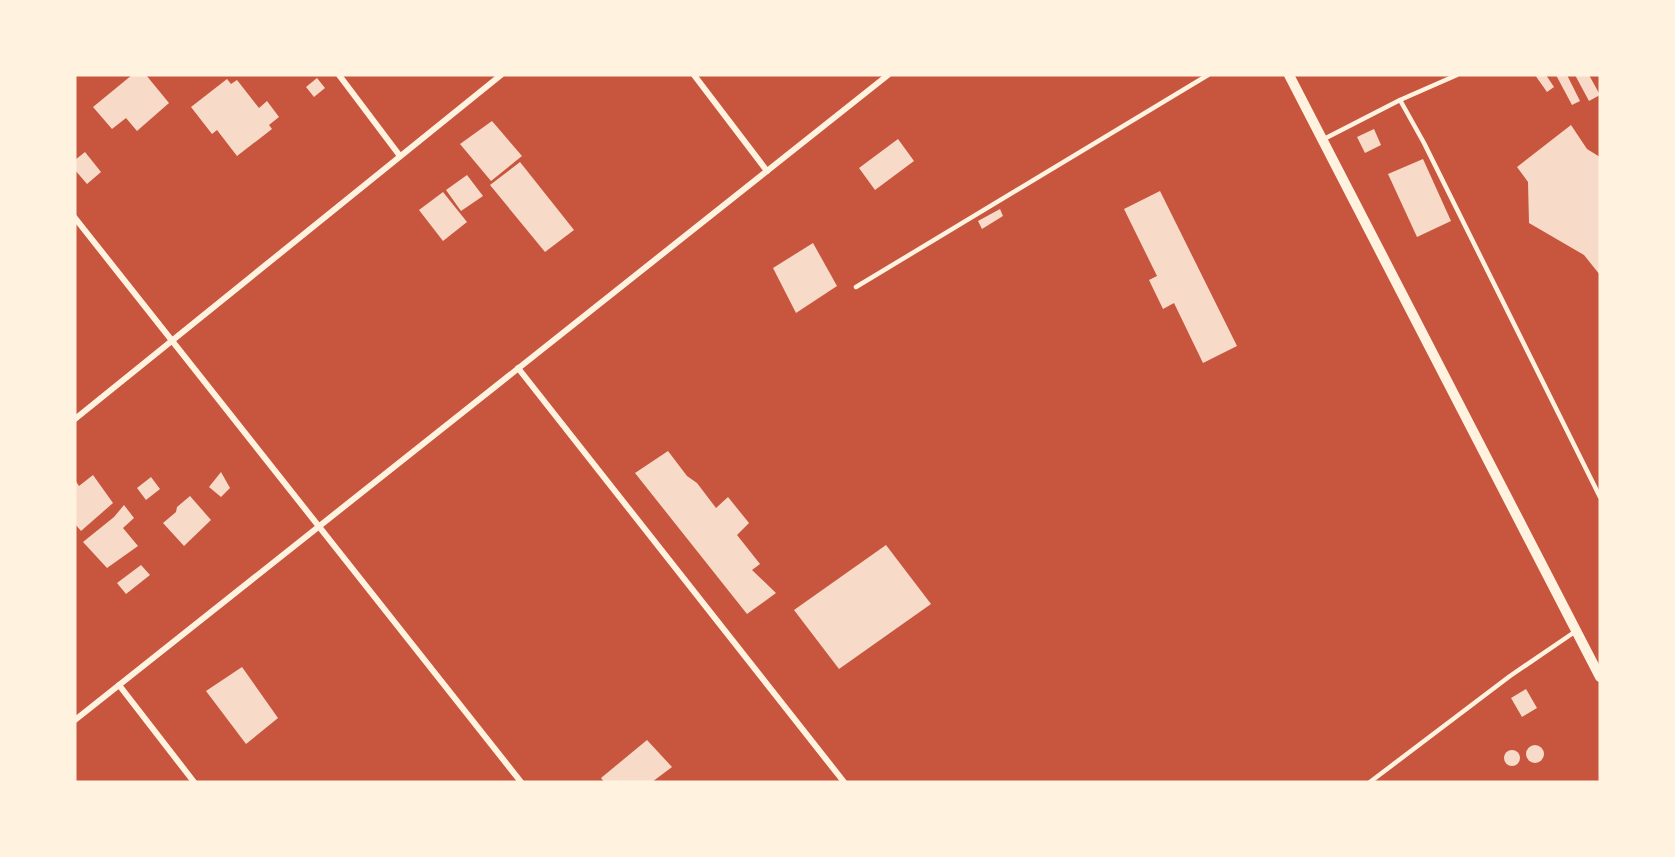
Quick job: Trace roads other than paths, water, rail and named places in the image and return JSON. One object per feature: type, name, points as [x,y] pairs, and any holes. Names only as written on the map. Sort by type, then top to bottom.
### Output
[{"type":"street","points":[[339,75],[400,156]]},
{"type":"street","points":[[75,419],[501,75]]},
{"type":"street","points":[[694,75],[767,171]]},
{"type":"street","points":[[75,720],[888,75]]},
{"type":"street","points":[[1289,75],[1600,677]]},
{"type":"street","points":[[75,218],[521,782]]},
{"type":"street","points":[[518,368],[844,782]]},
{"type":"street","points":[[119,685],[194,782]]},
{"type":"lane","points":[[856,287],[1208,75]]},
{"type":"lane","points":[[1322,140],[1400,100],[1457,75]]},
{"type":"lane","points":[[1400,100],[1424,143],[1600,497]]},
{"type":"lane","points":[[1370,782],[1510,676],[1576,632]]}]
